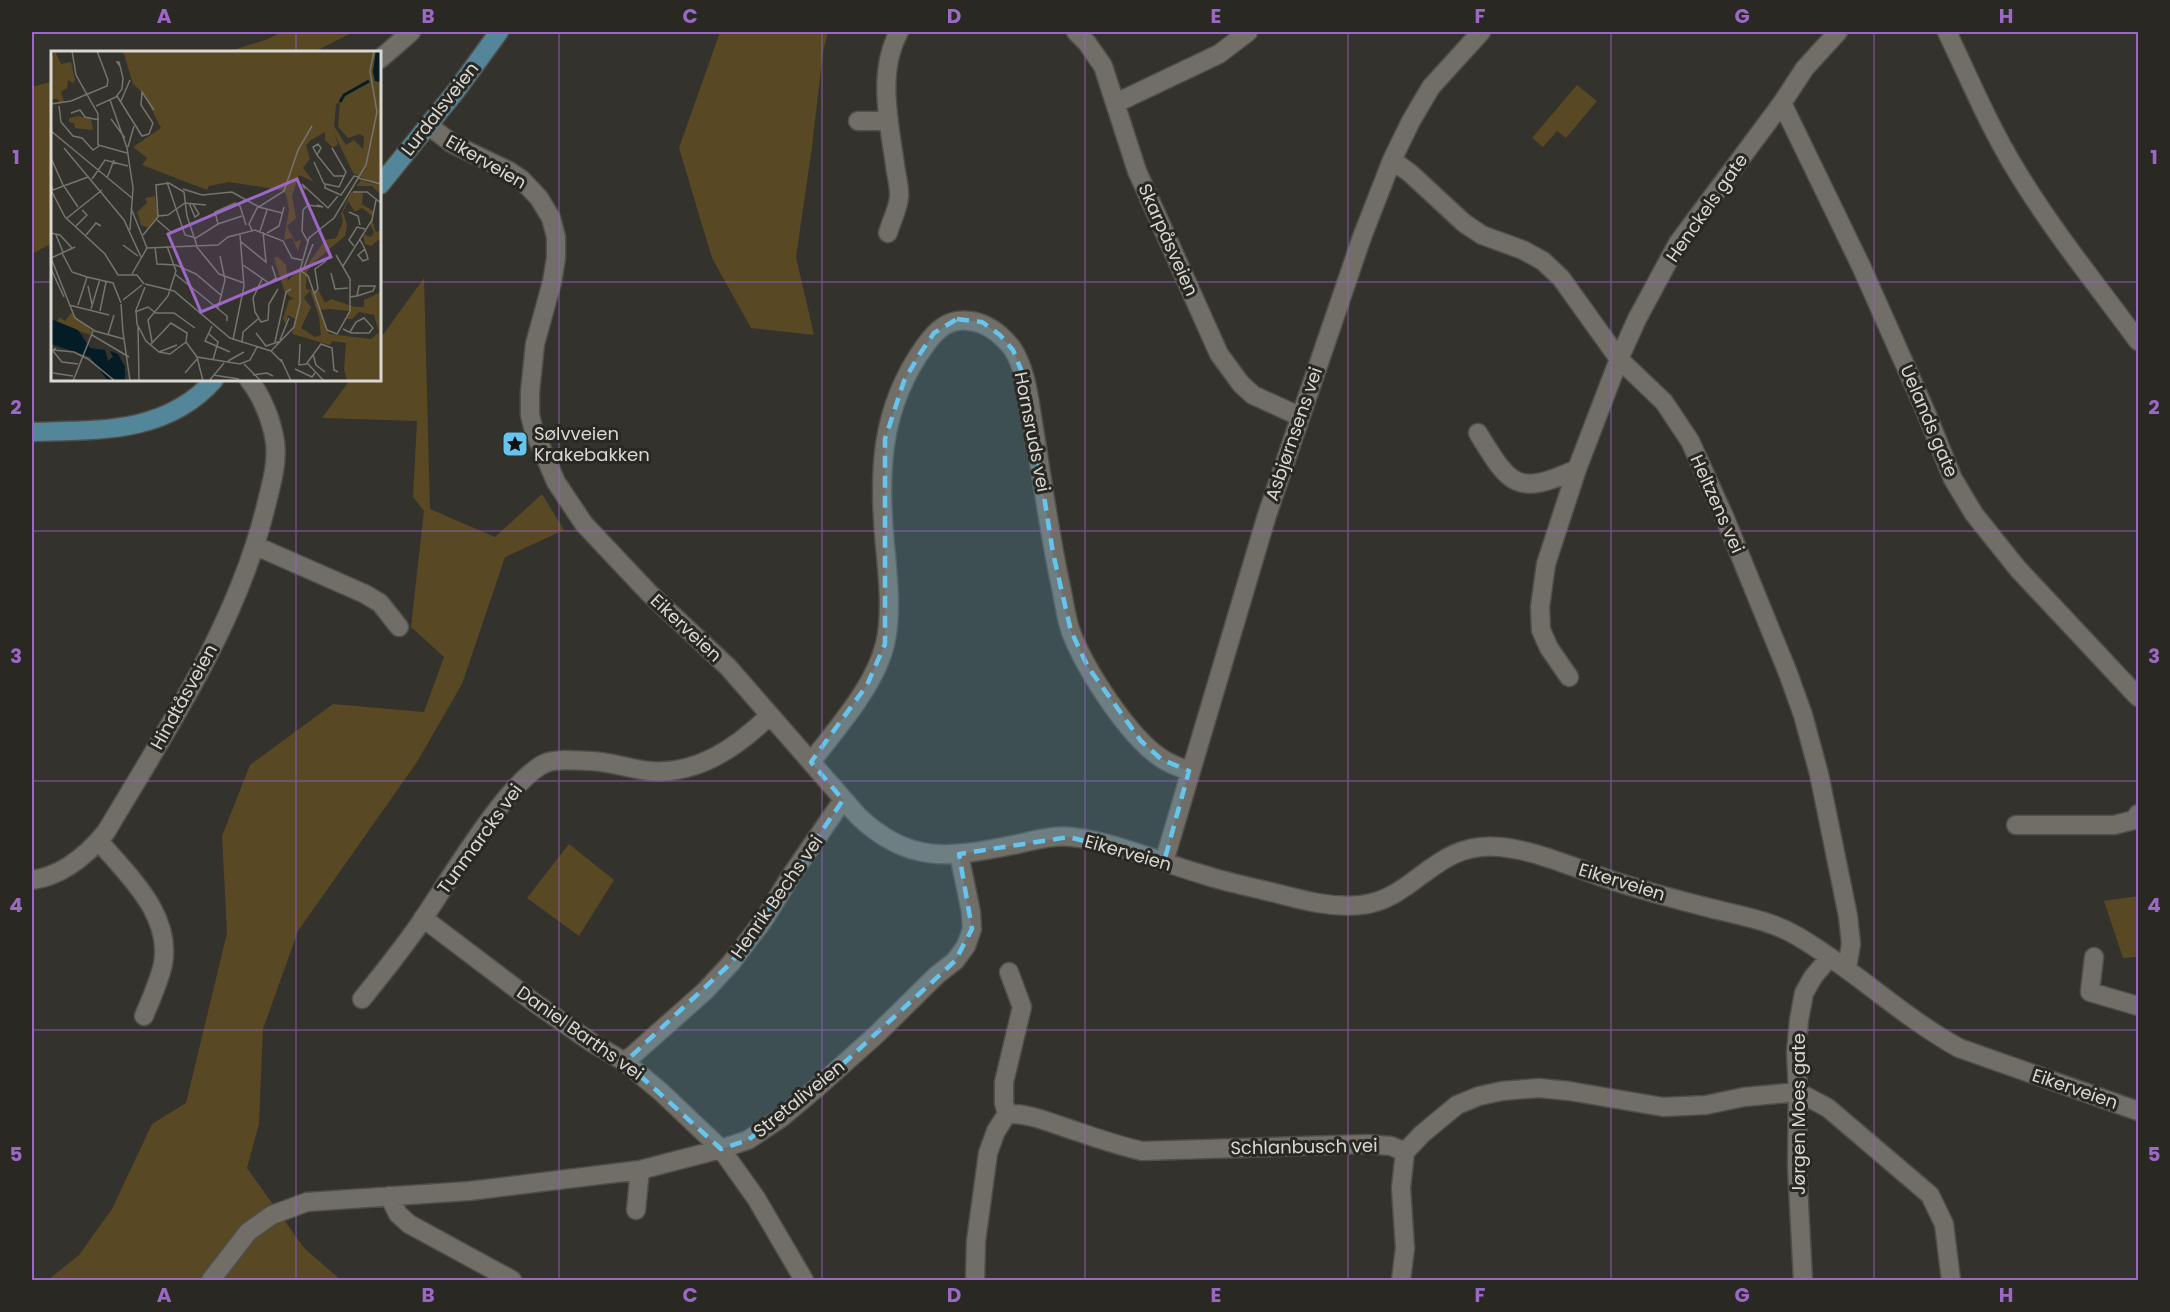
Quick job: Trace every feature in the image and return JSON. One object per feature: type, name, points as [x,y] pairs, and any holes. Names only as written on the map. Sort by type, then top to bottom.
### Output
[{"type":"main road","name":"Lurdalsveien","points":[[381,184],[456,92],[499,32]]},
{"type":"main road","points":[[32,432],[91,430],[144,424],[187,404],[213,381]]},
{"type":"street","points":[[381,58],[411,32]]},
{"type":"street","points":[[888,233],[899,197],[887,121],[888,65],[893,42],[899,32]]},
{"type":"street","name":"Skarpåsveien","points":[[1076,32],[1103,66],[1137,171],[1219,354],[1241,384],[1253,395],[1299,416]]},
{"type":"street","points":[[1116,103],[1219,54],[1248,32]]},
{"type":"street","name":"Asbjørnsens vei","points":[[1164,862],[1189,771],[1267,515],[1362,237],[1392,160],[1411,121],[1431,87],[1481,32]]},
{"type":"street","name":"Henckels gate","points":[[1569,677],[1545,639],[1542,630],[1540,607],[1546,564],[1576,469],[1619,359],[1637,319],[1678,243],[1782,103],[1805,68],[1838,32]]},
{"type":"street","points":[[1947,32],[2016,170],[2056,231],[2139,341]]},
{"type":"street","name":"Uelands gate","points":[[1782,103],[1861,266],[1953,479],[1974,514],[2018,569],[2139,698]]},
{"type":"street","points":[[858,121],[887,121]]},
{"type":"street","name":"Eikerveien","points":[[429,126],[453,144],[509,171],[532,188],[551,218],[556,237],[556,258],[552,282],[535,344],[530,415],[534,431],[556,482],[584,524],[649,593],[720,660],[843,800],[874,831],[894,844],[916,852],[959,854],[1041,839],[1069,837],[1093,841],[1201,874],[1289,897],[1345,906],[1383,901],[1447,856],[1464,849],[1500,846],[1630,886],[1761,921],[1795,934],[1847,968],[1934,1034],[1959,1048],[2139,1111]]},
{"type":"street","name":"Heltzens vei","points":[[1392,160],[1410,173],[1464,224],[1482,235],[1523,250],[1543,261],[1561,278],[1619,359],[1664,402],[1689,441],[1724,516],[1803,715],[1819,774],[1842,878],[1851,944],[1847,968]]},
{"type":"street","name":"Hornsruds vei","points":[[811,762],[867,685],[885,644],[888,620],[887,569],[881,462],[885,439],[904,381],[919,355],[934,333],[957,319],[982,322],[1000,334],[1013,350],[1026,382],[1053,553],[1071,631],[1088,667],[1109,700],[1141,741],[1161,759],[1189,771]]},
{"type":"street","name":"Hindtåsveien","points":[[32,880],[41,879],[70,865],[99,841],[106,832],[182,705],[240,591],[256,546],[273,476],[275,442],[266,411],[250,381]]},
{"type":"street","points":[[1478,433],[1498,465],[1512,480],[1541,482],[1555,479],[1576,469]]},
{"type":"street","points":[[256,546],[365,594],[380,603],[399,627]]},
{"type":"street","name":"Tunmarcks vei","points":[[362,999],[423,918],[493,816],[525,777],[546,762],[602,762],[667,772],[693,767],[716,757],[752,733],[769,716]]},
{"type":"street","name":"Henrik Bechs vei","points":[[625,1062],[705,991],[731,963],[765,918],[843,800]]},
{"type":"street","points":[[2016,825],[2114,825],[2134,820],[2139,814]]},
{"type":"street","points":[[99,841],[129,874],[161,924],[163,963],[144,1016]]},
{"type":"street","name":"Stretaliveien","points":[[211,1281],[248,1232],[272,1215],[307,1202],[470,1191],[640,1170],[748,1140],[781,1118],[876,1035],[937,975],[955,961],[966,946],[972,929],[971,912],[959,854]]},
{"type":"street","name":"Daniel Barths vei","points":[[423,918],[535,1003],[591,1042],[625,1062],[661,1092],[721,1149],[756,1198],[804,1281]]},
{"type":"street","name":"Jørgen Moes gate","points":[[1803,1281],[1797,1166],[1796,1052],[1804,993],[1813,976],[1830,957]]},
{"type":"street","points":[[2094,957],[2090,993],[2139,1006]]},
{"type":"street","points":[[975,1281],[976,1240],[988,1153],[996,1131],[1007,1114],[1004,1103],[1004,1082],[1022,1007],[1009,972]]},
{"type":"street","name":"Schlanbusch vei","points":[[1007,1114],[1017,1113],[1033,1117],[1142,1151],[1367,1144],[1391,1146],[1405,1152],[1422,1134],[1457,1105],[1479,1096],[1502,1091],[1539,1088],[1569,1090],[1664,1107],[1706,1105],[1744,1097],[1798,1092]]},
{"type":"street","points":[[1798,1092],[1828,1108],[1929,1195],[1944,1224],[1951,1281]]},
{"type":"street","points":[[1401,1281],[1405,1248],[1401,1188],[1405,1152]]},
{"type":"street","points":[[636,1210],[640,1170]]},
{"type":"street","points":[[390,1196],[398,1214],[409,1224],[512,1281]]},
{"type":"highlighted area","points":[[957,319],[982,322],[1000,335],[1013,350],[1026,382],[1053,553],[1071,631],[1088,667],[1141,741],[1161,759],[1189,771],[1164,862],[1069,837],[959,854],[972,929],[955,961],[819,1086],[748,1140],[721,1149],[625,1062],[731,963],[843,800],[811,762],[867,685],[885,644],[885,439],[904,381],[919,355],[934,333]]},
{"type":"shaded area","points":[[281,32],[353,32],[316,51],[230,51],[268,39]]},
{"type":"shaded area","points":[[720,32],[828,32],[823,52],[796,257],[814,335],[751,328],[712,258],[679,148]]},
{"type":"shaded area","points":[[51,83],[51,244],[32,254],[32,87]]},
{"type":"shaded area","points":[[1577,85],[1597,101],[1566,138],[1557,131],[1543,147],[1532,138]]},
{"type":"shaded area","points":[[424,278],[430,509],[495,537],[542,494],[564,530],[505,557],[462,684],[417,762],[298,931],[263,1029],[259,1124],[247,1168],[304,1248],[341,1280],[48,1280],[79,1255],[112,1209],[152,1124],[186,1103],[227,933],[222,836],[250,765],[333,704],[424,712],[444,657],[411,627],[424,511],[413,497],[417,421],[322,418],[349,381],[381,381],[381,338]]},
{"type":"shaded area","points":[[569,844],[614,880],[579,936],[527,898]]},
{"type":"shaded area","points":[[2138,896],[2138,957],[2123,958],[2104,901]]},
{"type":"place","name":"Sølvveien Krakebakken","points":[[515,444]]}]
